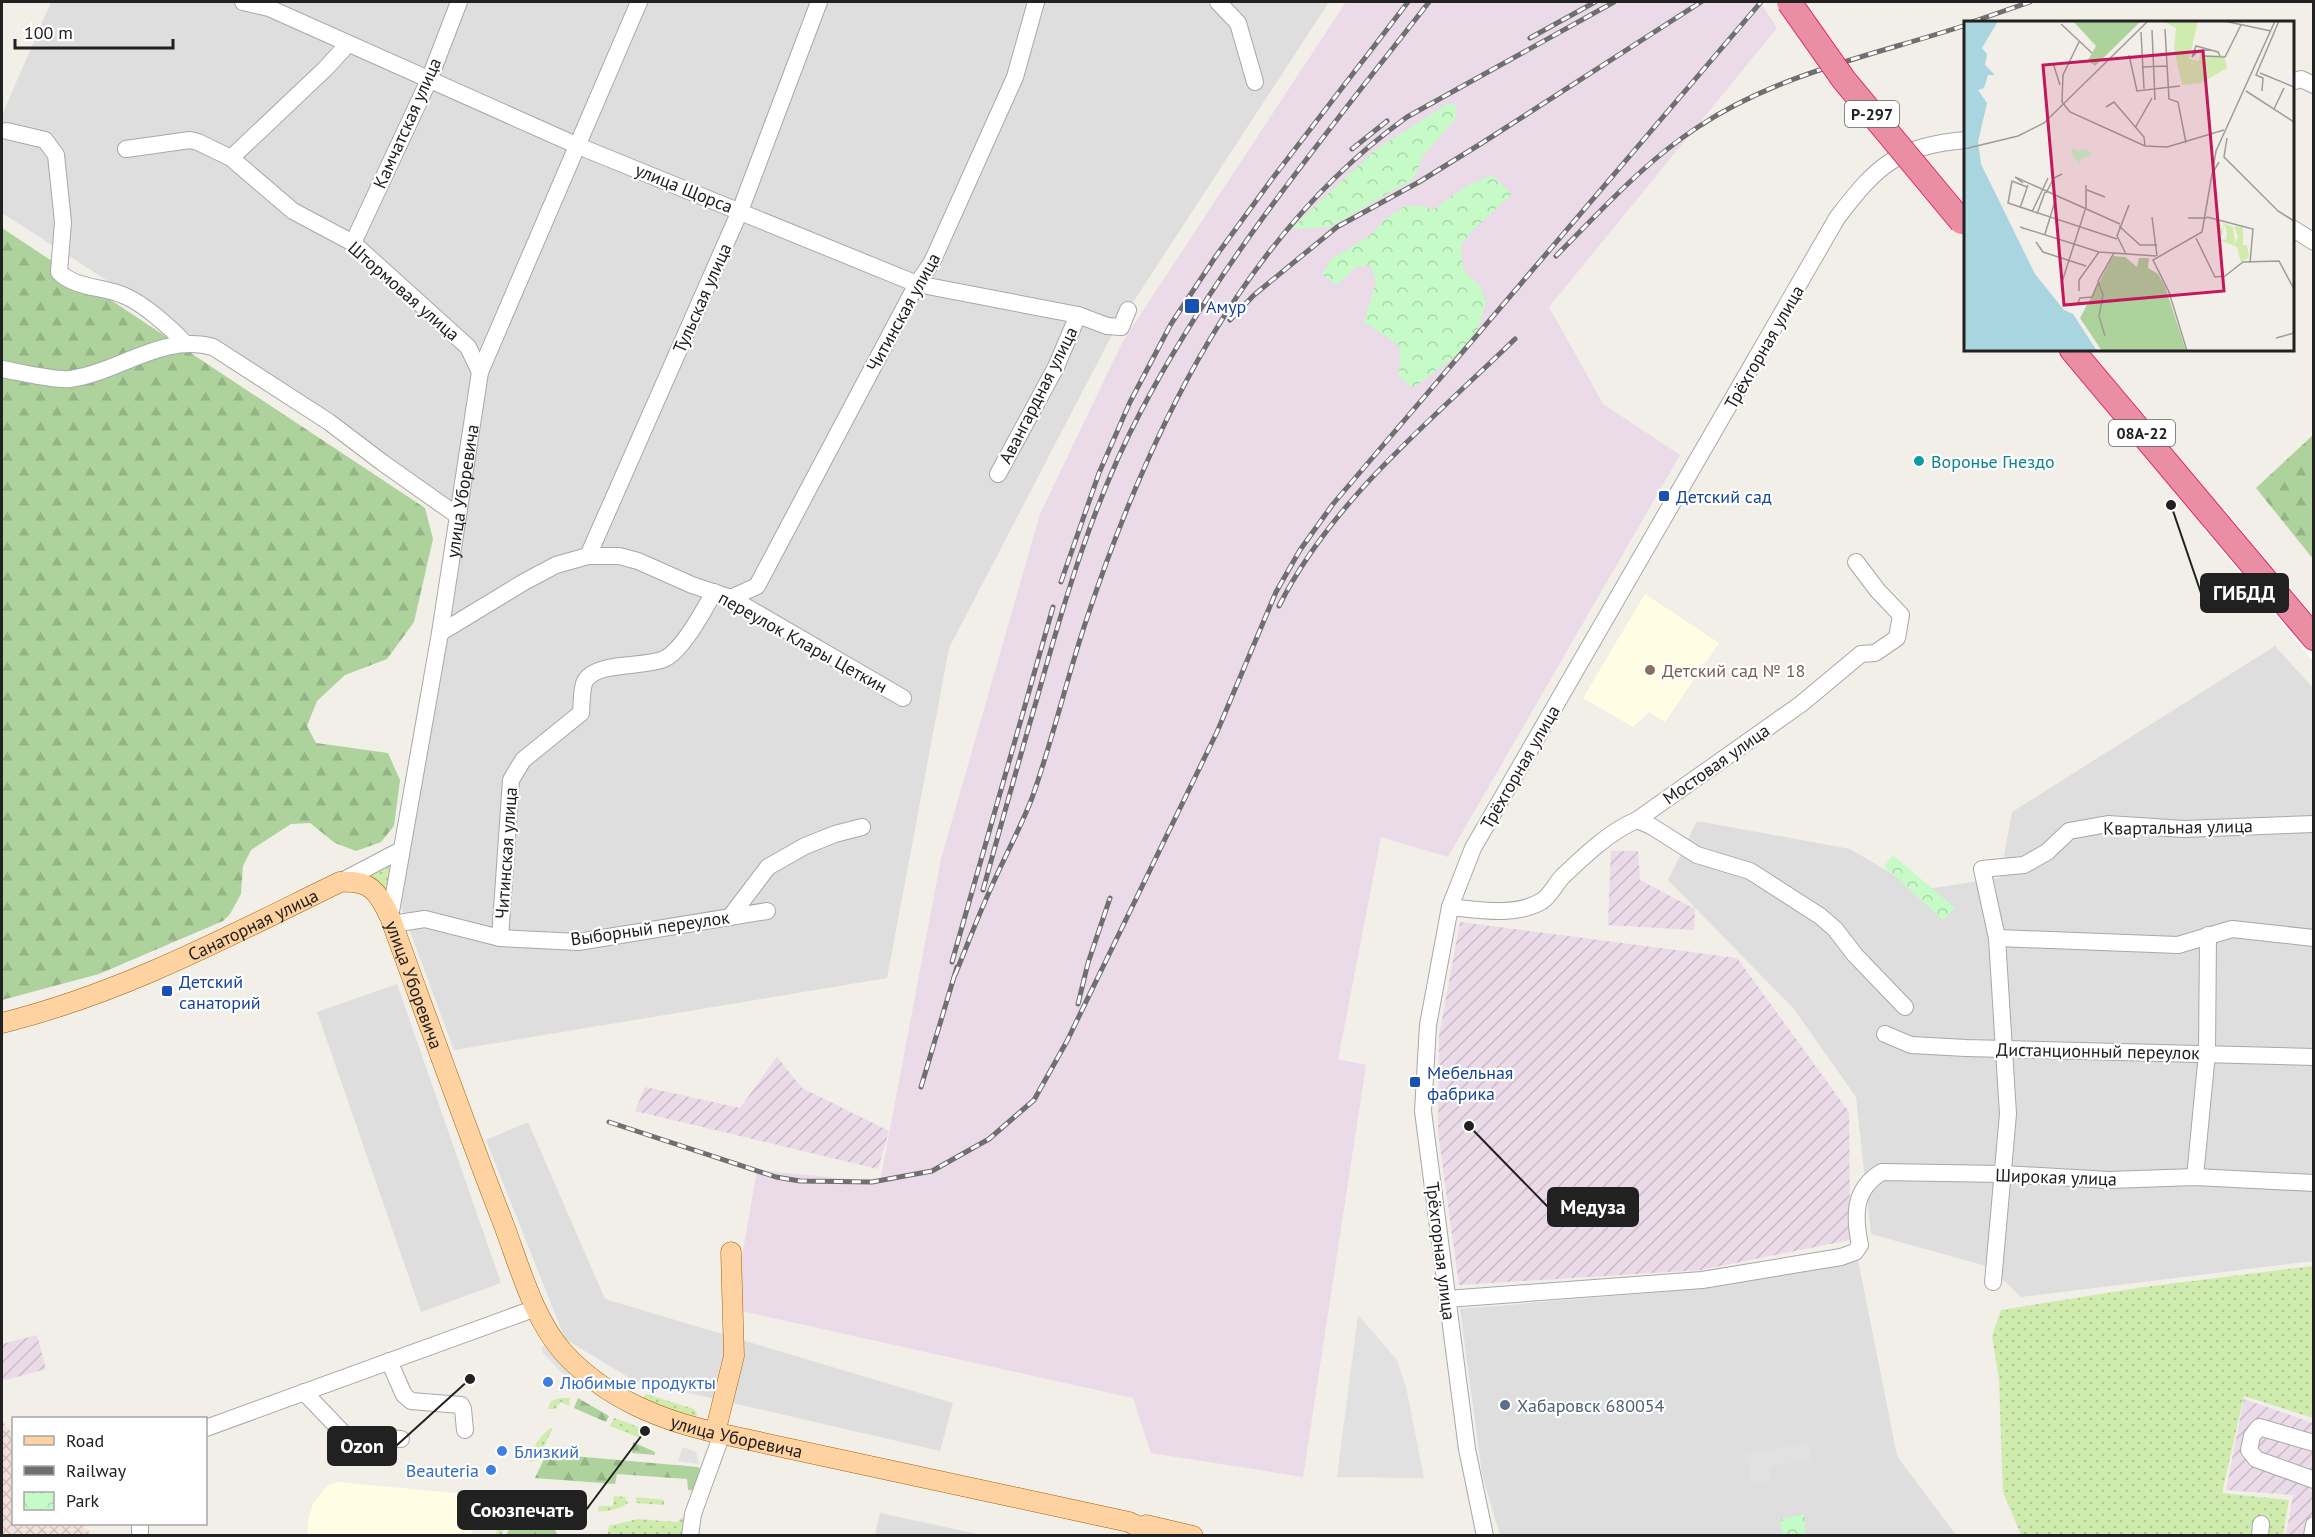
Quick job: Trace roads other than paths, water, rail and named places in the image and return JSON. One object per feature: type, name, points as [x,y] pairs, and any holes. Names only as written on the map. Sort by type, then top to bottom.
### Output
[{"type":"highway","name":"Р-297","points":[[1790,2],[1844,80],[1964,224]]},
{"type":"highway","name":"08А-22","points":[[2073,351],[2313,638]]},
{"type":"main road","name":"Санаторная улица","points":[[2,1023],[43,1013],[131,982],[340,882],[356,881],[370,887],[382,899],[391,921]]},
{"type":"main road","name":"улица Уборевича","points":[[391,921],[473,1146],[536,1308],[550,1334],[563,1351],[597,1382],[634,1405],[667,1420],[1129,1522],[1157,1536]]},
{"type":"main road","points":[[719,1433],[734,1356],[731,1252]]},
{"type":"main road","points":[[1129,1522],[1193,1536]]},
{"type":"street","name":"улица Щорса","points":[[243,2],[269,8],[576,145],[917,284],[1078,315],[1107,326],[1121,327],[1128,310]]},
{"type":"street","name":"Камчатская улица","points":[[353,243],[429,80],[459,2]]},
{"type":"street","name":"улица Уборевича","points":[[391,921],[401,850],[440,633],[480,372],[639,2]]},
{"type":"street","name":"Тульская улица","points":[[588,556],[740,211],[819,2]]},
{"type":"street","points":[[1218,2],[1238,23],[1255,82]]},
{"type":"street","name":"Читинская улица","points":[[731,598],[757,586],[917,284],[932,262],[1016,77],[1032,3]]},
{"type":"street","points":[[231,158],[325,69],[348,44]]},
{"type":"street","points":[[2294,81],[2301,79],[2313,85]]},
{"type":"street","points":[[7,131],[45,140],[56,156],[63,222],[59,272],[67,280],[126,296],[171,328],[185,343]]},
{"type":"street","name":"Штормовая улица","points":[[126,149],[190,140],[231,158],[293,211],[353,243],[468,347],[480,372]]},
{"type":"street","name":"Трёхгорная улица","points":[[1485,1536],[1467,1449],[1423,1111],[1428,1025],[1450,907],[1473,848],[1838,218],[1862,184],[1889,162],[1914,149],[1940,142],[1964,140]]},
{"type":"street","points":[[2294,229],[2313,242]]},
{"type":"street","name":"Авангардная улица","points":[[998,474],[1056,367],[1078,315]]},
{"type":"street","points":[[2,369],[69,379],[119,365],[170,345],[200,343],[213,347],[329,422],[458,516]]},
{"type":"street","name":"переулок Клары Цеткин","points":[[440,633],[524,582],[556,566],[588,556],[619,556],[638,561],[692,585],[731,598],[903,698]]},
{"type":"street","name":"Мостовая улица","points":[[1450,907],[1480,911],[1514,910],[1543,900],[1563,876],[1622,826],[1637,820],[1801,704],[1861,654],[1875,653],[1897,638],[1901,615],[1878,591],[1856,562]]},
{"type":"street","name":"Читинская улица","points":[[500,938],[511,780],[517,769],[524,760],[581,713],[584,683],[590,676],[597,671],[641,665],[666,658],[695,628],[714,592]]},
{"type":"street","points":[[1637,820],[1651,826],[1697,855],[1750,871],[1820,916],[1835,929],[1854,955],[1905,1007]]},
{"type":"street","name":"Квартальная улица","points":[[1997,938],[1982,869],[2024,865],[2047,852],[2069,831],[2108,824],[2184,829],[2313,824]]},
{"type":"street","points":[[730,917],[768,867],[805,846],[835,834],[862,827]]},
{"type":"street","points":[[340,882],[401,850]]},
{"type":"street","name":"Выборный переулок","points":[[391,921],[425,919],[500,938],[579,942],[767,911]]},
{"type":"street","points":[[1994,1282],[2008,1114],[1997,938],[2178,945],[2232,929],[2313,938]]},
{"type":"street","points":[[2196,1177],[2207,1053],[2208,935]]},
{"type":"street","name":"Дистанционный переулок","points":[[1885,1034],[1911,1045],[2005,1050],[2313,1057]]},
{"type":"street","name":"Широкая улица","points":[[1447,1299],[1702,1280],[1841,1257],[1855,1252],[1860,1245],[1857,1208],[1869,1179],[1882,1172],[2004,1174],[2109,1180],[2196,1177],[2313,1183]]},
{"type":"street","points":[[207,1428],[536,1308]]},
{"type":"street","points":[[390,1361],[404,1395],[411,1401],[461,1405],[465,1430]]},
{"type":"street","points":[[304,1392],[345,1435],[401,1439]]},
{"type":"street","points":[[2313,1443],[2259,1427],[2253,1436],[2249,1450],[2256,1459],[2313,1480]]},
{"type":"street","points":[[690,1536],[693,1514],[719,1433]]},
{"type":"street","points":[[2312,1536],[2313,1525]]},
{"type":"railway","points":[[1061,582],[1099,473],[1130,402],[1171,324],[1216,256],[1272,179],[1408,2]]},
{"type":"railway","points":[[983,890],[1070,586],[1109,479],[1141,411],[1172,356],[1240,251],[1276,200],[1429,2]]},
{"type":"railway","points":[[1530,38],[1595,2]]},
{"type":"railway","points":[[955,975],[986,899],[1032,798],[1087,618],[1140,477],[1172,408],[1209,341],[1250,278],[1296,219],[1348,165],[1407,117],[1614,2]]},
{"type":"railway","points":[[1230,320],[1254,295],[1337,227],[1419,182],[1701,2]]},
{"type":"railway","points":[[609,1122],[776,1177],[800,1181],[872,1182],[932,1171],[989,1139],[1034,1100],[1067,1041],[1217,732],[1276,592],[1300,550],[1333,504],[1761,2]]},
{"type":"railway","points":[[1975,21],[2030,2]]},
{"type":"railway","points":[[1556,256],[1659,156],[1698,127],[1729,108],[1761,92],[1828,67],[1964,26]]},
{"type":"railway","points":[[1352,149],[1387,121]]},
{"type":"railway","points":[[1279,606],[1301,567],[1355,496],[1418,431],[1515,339]]},
{"type":"railway","points":[[952,962],[1053,607]]},
{"type":"railway","points":[[1078,1004],[1088,963],[1110,898]]},
{"type":"railway","points":[[921,1087],[957,967]]},
{"type":"place","name":"Амур","points":[[1192,306]]},
{"type":"place","name":"Воронье Гнездо","points":[[1919,461]]},
{"type":"place","name":"Детский сад","points":[[1664,496]]},
{"type":"place","name":"ГИБДД","points":[[2171,505]]},
{"type":"place","name":"Детский сад № 18","points":[[1650,670]]},
{"type":"place","name":"Детский санаторий","points":[[167,991]]},
{"type":"place","name":"Мебельная фабрика","points":[[1415,1082]]},
{"type":"place","name":"Медуза","points":[[1469,1126]]},
{"type":"place","name":"Ozon","points":[[470,1379]]},
{"type":"place","name":"Любимые продукты","points":[[548,1382]]},
{"type":"place","name":"Хабаровск 680054","points":[[1505,1405]]},
{"type":"place","name":"Союзпечать","points":[[645,1431]]},
{"type":"place","name":"Близкий","points":[[502,1451]]},
{"type":"place","name":"Beauteria","points":[[491,1470]]}]
